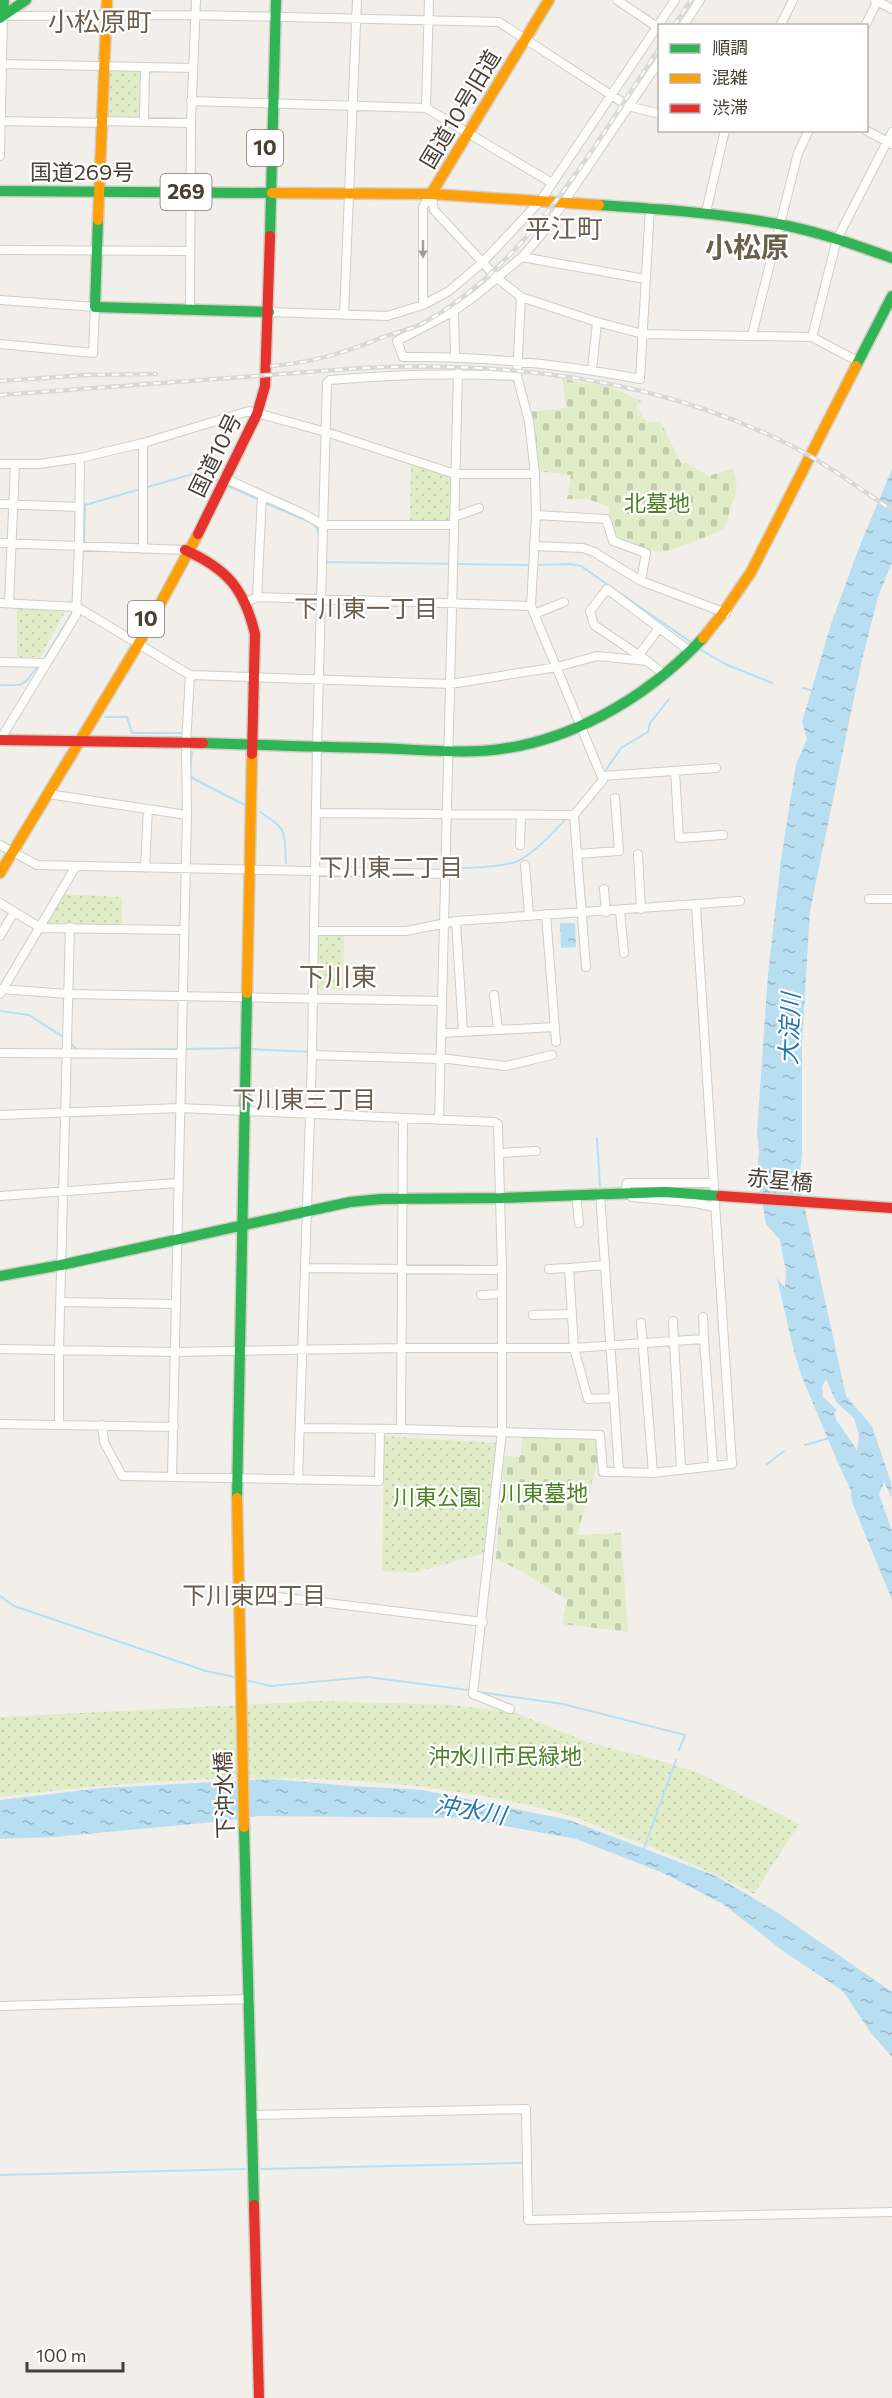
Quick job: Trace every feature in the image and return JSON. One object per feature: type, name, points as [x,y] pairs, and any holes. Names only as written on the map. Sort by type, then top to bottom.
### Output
[{"type":"main road","points":[[1,17],[4,0]]},
{"type":"main road","points":[[1,17],[26,0]]},
{"type":"main road","points":[[107,0],[95,307],[265,313]]},
{"type":"main road","name":"国道10号","points":[[0,860],[136,642],[187,551],[253,412],[265,313],[272,17],[269,0]]},
{"type":"main road","name":"国道10号","points":[[272,17],[276,0]]},
{"type":"main road","name":"国道10号旧道","points":[[268,193],[431,194],[549,0]]},
{"type":"main road","name":"国道269号","points":[[0,191],[268,193]]},
{"type":"main road","points":[[431,194],[706,212],[780,224],[837,239],[892,258]]},
{"type":"main road","points":[[0,740],[481,751],[551,737],[582,727],[665,675],[692,651],[726,613],[751,572],[892,296]]},
{"type":"main road","points":[[187,551],[205,558],[218,567],[252,599]]},
{"type":"main road","name":"下沖水橋","points":[[252,599],[256,677],[237,1478],[237,1592],[260,2398]]},
{"type":"main road","name":"国道10号","points":[[0,873],[7,848],[48,794],[74,741]]},
{"type":"main road","name":"赤星橋","points":[[0,1276],[62,1265],[350,1202],[403,1198],[501,1198],[576,1194],[600,1196],[625,1193],[724,1195],[892,1208]]},
{"type":"street","points":[[190,311],[191,101],[196,0]]},
{"type":"street","points":[[344,315],[357,0]]},
{"type":"street","points":[[426,108],[429,0]]},
{"type":"street","points":[[265,313],[387,316],[423,305],[449,291],[482,263],[542,200],[658,29],[617,0]]},
{"type":"street","points":[[661,24],[675,0]]},
{"type":"street","points":[[684,24],[700,0]]},
{"type":"street","points":[[781,24],[794,0]]},
{"type":"street","points":[[866,24],[877,1],[892,9]]},
{"type":"street","points":[[0,156],[3,64],[1,17],[196,15],[499,22],[628,106],[658,114]]},
{"type":"street","points":[[650,207],[640,379],[517,360],[403,357],[397,341],[454,311],[522,256],[545,230],[658,63]]},
{"type":"street","points":[[3,64],[193,68]]},
{"type":"street","points":[[144,122],[145,67]]},
{"type":"street","points":[[191,101],[352,108],[426,108],[552,183]]},
{"type":"street","points":[[1,121],[191,123]]},
{"type":"street","points":[[706,212],[725,132]]},
{"type":"street","points":[[752,335],[798,153],[808,132]]},
{"type":"street","points":[[868,132],[890,143]]},
{"type":"street","points":[[812,337],[837,239],[890,143],[892,132]]},
{"type":"street","points":[[431,194],[434,210],[482,263],[521,297],[597,322],[644,334],[812,337],[859,362]]},
{"type":"street","points":[[423,305],[423,207],[431,194]]},
{"type":"street","points":[[0,250],[190,251]]},
{"type":"street","points":[[522,256],[645,279]]},
{"type":"street","points":[[521,297],[517,376],[529,421],[535,474],[533,610],[603,780],[574,815],[586,967]]},
{"type":"street","points":[[0,300],[95,307],[93,353],[0,344]]},
{"type":"street","points":[[454,311],[455,357]]},
{"type":"street","points":[[592,370],[597,322]]},
{"type":"street","points":[[298,1480],[312,1052],[317,746],[327,383],[330,380],[390,375],[458,373],[517,376]]},
{"type":"street","points":[[439,1119],[458,373]]},
{"type":"street","points":[[0,464],[15,465],[80,458],[253,412],[326,432],[455,474],[535,474]]},
{"type":"street","points":[[142,443],[143,549]]},
{"type":"street","points":[[0,740],[76,615],[80,458]]},
{"type":"street","points":[[15,465],[11,544],[4,603],[77,607],[190,675],[450,684],[557,667],[597,656],[647,661]]},
{"type":"street","points":[[222,478],[324,525],[454,521],[479,508]]},
{"type":"street","points":[[262,496],[252,599],[452,604],[533,610],[564,602]]},
{"type":"street","points":[[0,504],[79,507]]},
{"type":"street","points":[[536,515],[606,519],[613,542],[646,553],[641,581]]},
{"type":"street","points":[[0,543],[187,551]]},
{"type":"street","points":[[534,546],[583,548],[594,552],[641,581],[726,613]]},
{"type":"street","points":[[665,675],[594,625],[590,611],[607,589],[692,651]]},
{"type":"street","points":[[639,655],[659,628]]},
{"type":"street","points":[[0,662],[46,663]]},
{"type":"street","points":[[172,1476],[187,815],[186,744],[190,675]]},
{"type":"street","points":[[602,776],[716,768]]},
{"type":"street","points":[[675,771],[679,838],[723,835]]},
{"type":"street","points":[[48,794],[187,815]]},
{"type":"street","points":[[577,854],[619,851],[615,798]]},
{"type":"street","points":[[145,868],[148,809]]},
{"type":"street","points":[[317,813],[574,815]]},
{"type":"street","points":[[520,845],[521,815]]},
{"type":"street","points":[[7,848],[37,865],[446,874]]},
{"type":"street","points":[[638,854],[641,909]]},
{"type":"street","points":[[76,866],[41,928],[1,991],[442,1001]]},
{"type":"street","points":[[525,866],[529,915]]},
{"type":"street","points":[[604,889],[606,912]]},
{"type":"street","points":[[869,899],[892,899]]},
{"type":"street","points":[[314,930],[406,931],[443,922],[740,902]]},
{"type":"street","points":[[0,903],[41,928],[183,930]]},
{"type":"street","points":[[625,1193],[627,1183],[714,1185],[696,905]]},
{"type":"street","points":[[620,910],[624,953]]},
{"type":"street","points":[[0,936],[14,912]]},
{"type":"street","points":[[546,914],[556,1042]]},
{"type":"street","points":[[456,921],[463,1032]]},
{"type":"street","points":[[59,1424],[70,927]]},
{"type":"street","points":[[494,995],[498,1030]]},
{"type":"street","points":[[441,1033],[555,1027]]},
{"type":"street","points":[[312,1052],[440,1058],[506,1066],[552,1055]]},
{"type":"street","points":[[0,1053],[181,1054]]},
{"type":"street","points":[[0,1115],[180,1108],[439,1119],[498,1124],[502,1270],[502,1431],[483,1622],[473,1694],[510,1709]]},
{"type":"street","points":[[402,1429],[403,1119]]},
{"type":"street","points":[[500,1153],[536,1151]]},
{"type":"street","points":[[0,1196],[177,1183]]},
{"type":"street","points":[[576,1194],[579,1223]]},
{"type":"street","points":[[300,1428],[600,1435],[603,1472],[653,1473],[732,1464],[715,1205],[600,1196],[619,1472]]},
{"type":"street","points":[[549,1269],[605,1265]]},
{"type":"street","points":[[305,1268],[502,1270]]},
{"type":"street","points":[[569,1268],[574,1348],[588,1399],[614,1398]]},
{"type":"street","points":[[481,1295],[502,1294]]},
{"type":"street","points":[[61,1302],[176,1304]]},
{"type":"street","points":[[533,1315],[572,1314]]},
{"type":"street","points":[[703,1317],[713,1466]]},
{"type":"street","points":[[673,1321],[681,1468]]},
{"type":"street","points":[[641,1323],[653,1473]]},
{"type":"street","points":[[0,1348],[175,1352],[574,1348],[704,1339]]},
{"type":"street","points":[[0,1424],[174,1427]]},
{"type":"street","points":[[102,1425],[104,1442],[122,1476],[298,1480],[379,1481],[380,1430]]},
{"type":"street","points":[[237,1592],[483,1622]]},
{"type":"street","points":[[0,2006],[250,2000]]},
{"type":"street","points":[[252,2115],[526,2109],[528,2220],[892,2212]]},
{"type":"green space","points":[[108,69],[144,70],[142,117],[106,116]]},
{"type":"green space","name":"北墓地","points":[[562,379],[611,387],[641,401],[636,406],[647,423],[660,421],[681,463],[686,463],[709,476],[733,468],[737,488],[723,530],[669,551],[656,552],[615,539],[609,520],[609,507],[588,499],[567,499],[571,475],[538,471],[529,412],[566,408]]},
{"type":"green space","points":[[411,463],[450,475],[452,479],[452,521],[410,523]]},
{"type":"green space","points":[[17,608],[66,610],[40,657],[17,657]]},
{"type":"green space","points":[[62,894],[122,897],[122,925],[49,923],[46,921]]},
{"type":"green space","points":[[316,936],[344,936],[343,990],[316,990]]},
{"type":"green space","name":"川東公園","points":[[384,1436],[499,1443],[485,1553],[413,1573],[382,1571]]},
{"type":"green space","name":"川東墓地","points":[[523,1437],[597,1438],[597,1464],[577,1535],[621,1533],[628,1632],[562,1624],[567,1600],[523,1572],[496,1559],[504,1456],[520,1457]]},
{"type":"green space","name":"沖水川市民緑地","points":[[320,1701],[453,1705],[516,1713],[587,1742],[665,1762],[701,1774],[799,1824],[754,1894],[689,1863],[574,1817],[498,1799],[428,1787],[285,1778],[213,1779],[71,1789],[0,1797],[0,1717]]},
{"type":"water","name":"大淀川","points":[[892,469],[892,562],[878,597],[861,664],[810,911],[802,1043],[802,1154],[799,1182],[846,1396],[872,1426],[891,1482],[892,1498],[884,1482],[879,1494],[892,1531],[892,1600],[852,1502],[851,1491],[802,1377],[794,1352],[777,1278],[785,1288],[786,1271],[780,1240],[766,1224],[757,1171],[759,1152],[757,1132],[768,974],[781,860],[796,764],[807,739],[802,722],[831,624],[860,545]],"holes":[[[826,1379],[836,1402],[854,1418],[859,1435],[857,1450],[837,1421],[834,1413],[837,1410],[823,1397],[822,1387]]]},
{"type":"water","points":[[560,923],[575,923],[576,947],[561,948]]},
{"type":"water","name":"沖水川","points":[[272,1779],[423,1790],[569,1820],[716,1876],[778,1913],[892,1992],[892,2057],[871,2033],[843,1991],[783,1951],[723,1904],[661,1872],[576,1839],[461,1818],[259,1816],[54,1837],[0,1839],[0,1800],[102,1788]]},
{"type":"waterway","points":[[84,542],[85,505],[193,474],[206,474],[219,481]]},
{"type":"waterway","points":[[226,485],[259,500]]},
{"type":"waterway","points":[[265,503],[312,523],[317,528],[319,538]]},
{"type":"waterway","points":[[323,562],[530,565]]},
{"type":"waterway","points":[[536,565],[581,566],[692,643]]},
{"type":"waterway","points":[[45,657],[72,613]]},
{"type":"waterway","points":[[698,648],[725,664],[772,683]]},
{"type":"waterway","points":[[0,685],[19,685],[29,678],[38,666]]},
{"type":"waterway","points":[[803,688],[815,691]]},
{"type":"waterway","points":[[606,770],[621,748],[648,732],[650,723],[669,699]]},
{"type":"waterway","points":[[105,717],[127,717],[132,733],[181,733]]},
{"type":"waterway","points":[[192,752],[190,775],[245,805]]},
{"type":"waterway","points":[[260,812],[276,823],[283,832],[286,863]]},
{"type":"waterway","points":[[451,869],[497,866],[518,861],[541,844],[566,818]]},
{"type":"waterway","points":[[0,1011],[29,1015],[65,1038]]},
{"type":"waterway","points":[[69,1042],[77,1050]]},
{"type":"waterway","points":[[185,1049],[242,1048]]},
{"type":"waterway","points":[[92,1050],[179,1049]]},
{"type":"waterway","points":[[251,1049],[311,1052]]},
{"type":"waterway","points":[[597,1138],[600,1186]]},
{"type":"waterway","points":[[805,1445],[829,1438]]},
{"type":"waterway","points":[[766,1465],[784,1451]]},
{"type":"waterway","points":[[0,1596],[14,1606],[206,1671],[234,1677]]},
{"type":"waterway","points":[[246,1680],[270,1686],[367,1677],[468,1690]]},
{"type":"waterway","points":[[479,1692],[563,1704],[685,1735],[679,1750]]},
{"type":"waterway","points":[[643,1851],[676,1760]]},
{"type":"waterway","points":[[261,2169],[521,2163]]},
{"type":"waterway","points":[[0,2175],[245,2169]]},
{"type":"railway","points":[[675,24],[691,0]]},
{"type":"railway","points":[[272,366],[326,357],[414,327],[462,297],[497,268],[558,199],[658,50]]},
{"type":"railway","points":[[0,395],[362,368],[416,367],[524,371],[578,378],[631,389],[683,402],[734,420],[798,449],[892,510]]},
{"type":"railway","points":[[0,381],[86,375],[156,374]]},
{"type":"traffic: fast","points":[[3,16],[4,0]]},
{"type":"traffic: fast","points":[[0,18],[26,0]]},
{"type":"traffic: fast","points":[[270,236],[276,0]]},
{"type":"traffic: fast","points":[[0,191],[272,193]]},
{"type":"traffic: fast","points":[[599,205],[756,220],[821,234],[892,258]]},
{"type":"traffic: fast","points":[[98,220],[95,307],[269,312]]},
{"type":"traffic: fast","points":[[856,366],[892,296]]},
{"type":"traffic: fast","points":[[203,743],[455,752],[512,747],[543,740],[602,716],[656,681],[703,638]]},
{"type":"traffic: fast","points":[[237,1498],[247,993]]},
{"type":"traffic: fast","points":[[0,1276],[61,1265],[350,1202],[381,1199],[501,1198],[665,1192],[721,1196]]},
{"type":"traffic: fast","points":[[244,1827],[254,2205]]},
{"type":"traffic: slow","points":[[98,220],[107,0]]},
{"type":"traffic: slow","points":[[431,194],[549,0]]},
{"type":"traffic: slow","points":[[272,193],[431,194],[599,205]]},
{"type":"traffic: slow","points":[[703,638],[751,572],[856,366]]},
{"type":"traffic: slow","points":[[0,873],[139,643],[198,534]]},
{"type":"traffic: slow","points":[[247,993],[252,754]]},
{"type":"traffic: slow","points":[[237,1498],[244,1827]]},
{"type":"traffic: jam","points":[[198,534],[257,414],[265,386],[270,236]]},
{"type":"traffic: jam","points":[[185,550],[212,565],[232,582],[251,618],[255,634],[252,754]]},
{"type":"traffic: jam","points":[[0,740],[203,743]]},
{"type":"traffic: jam","points":[[721,1196],[892,1208]]},
{"type":"traffic: jam","points":[[254,2205],[259,2398]]},
{"type":"district","name":"小松原町","points":[[100,22]]},
{"type":"district","name":"平江町","points":[[564,229]]},
{"type":"district","name":"小松原","points":[[747,247]]},
{"type":"district","name":"下川東一丁目","points":[[366,609]]},
{"type":"district","name":"下川東二丁目","points":[[391,868]]},
{"type":"district","name":"下川東","points":[[338,977]]},
{"type":"district","name":"下川東三丁目","points":[[304,1100]]},
{"type":"district","name":"下川東四丁目","points":[[254,1596]]}]
